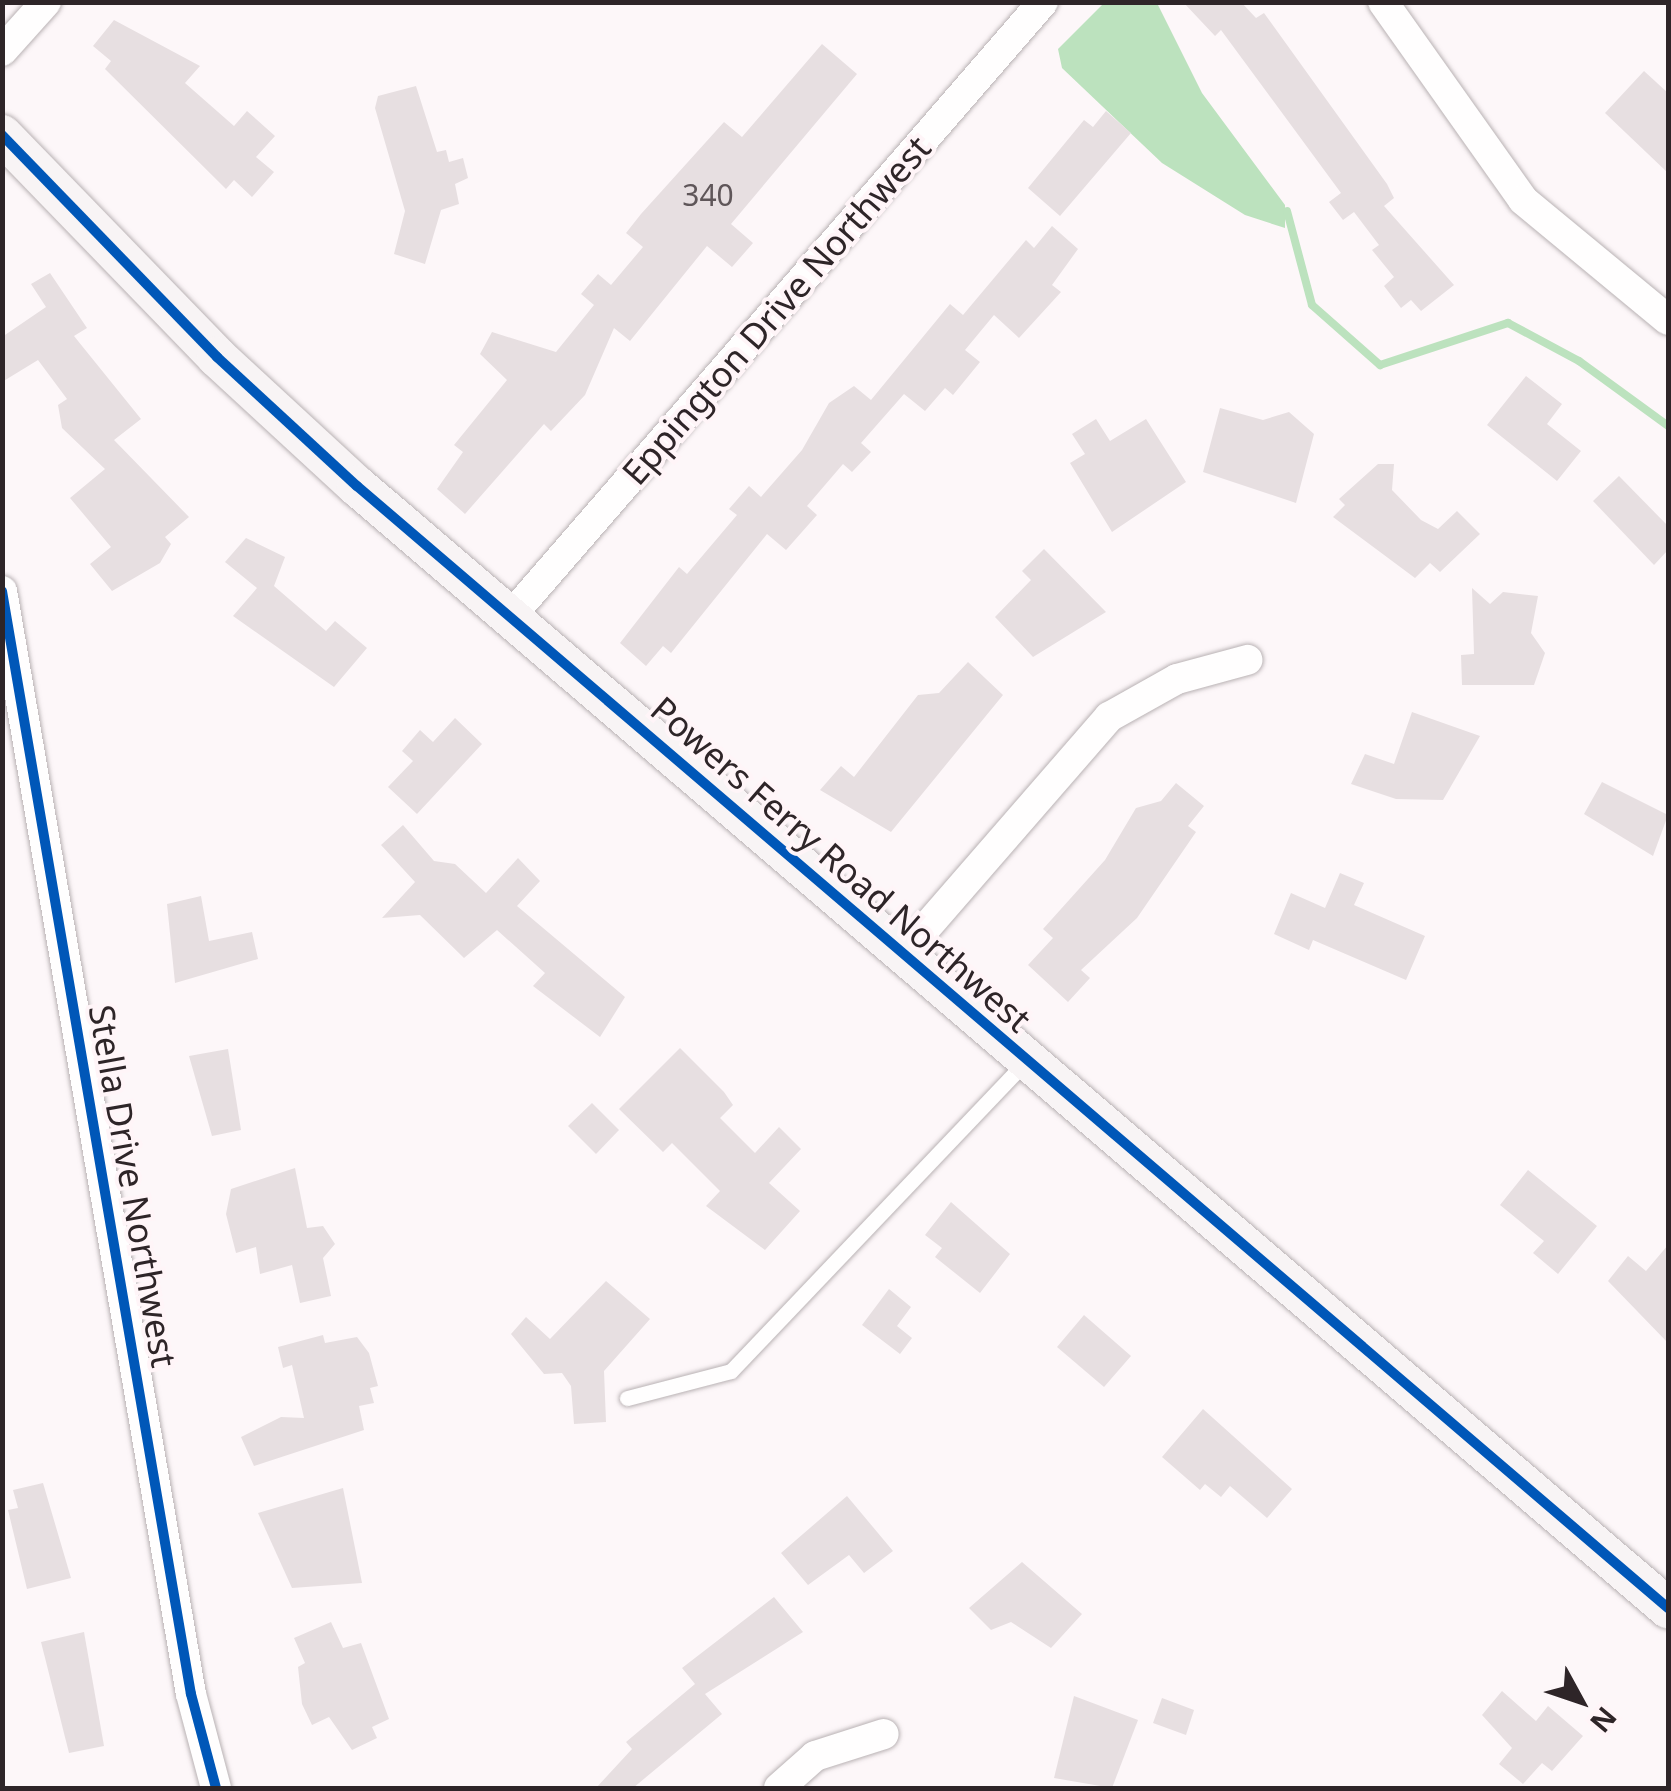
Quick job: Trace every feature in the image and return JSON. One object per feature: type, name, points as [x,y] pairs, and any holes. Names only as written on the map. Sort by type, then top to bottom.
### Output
[{"type":"street","points":[[2,51],[46,2]]},
{"type":"street","name":"Eppington Drive Northwest","points":[[510,617],[1043,2]]},
{"type":"street","points":[[1383,2],[1523,200],[1668,320]]},
{"type":"street","name":"Powers Ferry Road Northwest","points":[[2,135],[217,357],[510,617],[1668,1608]]},
{"type":"street","name":"Stella Drive Northwest","points":[[4,604],[191,1694],[216,1788]]},
{"type":"street","points":[[904,954],[1109,717],[1177,678],[1247,660]]},
{"type":"street","points":[[779,1788],[815,1756],[884,1734]]},
{"type":"lane","points":[[627,1398],[732,1370],[1027,1060]]},
{"type":"shaded area","points":[[1104,3],[1157,3],[1202,93],[1285,205],[1285,228],[1245,215],[1162,163],[1062,68],[1058,49]]},
{"type":"building","points":[[1183,2],[1241,2],[1256,18],[1264,13],[1387,184],[1394,198],[1384,206],[1454,285],[1421,311],[1411,300],[1401,308],[1384,286],[1394,277],[1372,250],[1379,245],[1354,212],[1343,220],[1329,202],[1341,193],[1221,30],[1215,36]]},
{"type":"building","points":[[114,20],[200,66],[185,83],[234,126],[247,111],[275,136],[256,157],[274,172],[252,197],[234,180],[226,189],[105,69],[111,61],[93,46]]},
{"type":"building","points":[[822,44],[857,74],[731,224],[753,243],[732,267],[707,246],[630,341],[614,328],[585,395],[551,431],[544,424],[465,514],[437,489],[463,452],[454,445],[507,380],[480,354],[492,332],[556,352],[594,305],[581,294],[598,274],[611,285],[643,247],[626,233],[641,214],[724,122],[742,137]]},
{"type":"building","points":[[1644,71],[1668,93],[1668,173],[1605,113]]},
{"type":"building","points":[[416,86],[437,152],[446,150],[449,162],[463,158],[468,178],[455,184],[459,204],[441,210],[425,264],[394,254],[405,211],[375,108],[378,96]]},
{"type":"building","points":[[1106,111],[1131,133],[1060,216],[1028,188],[1084,120],[1093,127]]},
{"type":"building","points":[[1052,226],[1078,249],[1052,285],[1061,292],[1019,338],[994,315],[965,350],[980,362],[953,395],[945,388],[925,411],[904,394],[861,443],[871,452],[852,472],[843,464],[807,506],[817,515],[786,550],[767,534],[671,653],[663,646],[646,666],[620,643],[679,567],[687,574],[737,515],[729,509],[749,486],[761,497],[802,450],[829,403],[854,386],[871,400],[950,304],[963,315],[1026,240],[1034,248]]},
{"type":"building","points":[[50,273],[87,328],[74,336],[141,419],[114,440],[189,517],[165,537],[171,544],[160,563],[112,591],[90,564],[111,547],[70,498],[105,469],[62,428],[58,405],[67,399],[38,360],[2,382],[2,337],[46,307],[31,284]]},
{"type":"building","points":[[1526,376],[1562,404],[1547,424],[1581,451],[1557,481],[1487,425]]},
{"type":"building","points":[[1220,408],[1263,420],[1289,412],[1314,434],[1296,503],[1203,472]]},
{"type":"building","points":[[1096,419],[1110,441],[1146,419],[1186,482],[1112,532],[1070,463],[1085,454],[1072,434]]},
{"type":"building","points":[[1378,464],[1394,464],[1392,490],[1421,520],[1438,529],[1457,511],[1480,534],[1440,572],[1430,563],[1415,578],[1333,517],[1345,505],[1339,499]]},
{"type":"building","points":[[1619,476],[1668,526],[1668,550],[1654,565],[1593,501]]},
{"type":"building","points":[[246,538],[285,557],[274,586],[326,631],[335,621],[367,648],[334,687],[233,616],[257,588],[225,562]]},
{"type":"building","points":[[1044,549],[1106,612],[1033,657],[995,617],[1031,580],[1022,571]]},
{"type":"building","points":[[1472,588],[1490,604],[1503,592],[1538,596],[1531,633],[1545,653],[1534,685],[1462,685],[1461,655],[1474,654]]},
{"type":"building","points":[[968,662],[1003,695],[891,832],[820,790],[841,766],[854,777],[918,695],[939,693]]},
{"type":"building","points":[[1412,712],[1480,736],[1443,800],[1396,799],[1351,784],[1365,754],[1394,764]]},
{"type":"building","points":[[455,718],[482,744],[417,814],[388,787],[413,761],[402,751],[420,730],[433,742]]},
{"type":"building","points":[[1602,782],[1668,815],[1653,856],[1584,814]]},
{"type":"building","points":[[1176,783],[1204,806],[1188,826],[1196,832],[1137,918],[1081,970],[1090,978],[1068,1002],[1028,965],[1053,938],[1043,929],[1105,860],[1136,808],[1161,801]]},
{"type":"building","points":[[403,825],[434,861],[455,864],[486,893],[518,858],[540,881],[517,906],[625,997],[600,1037],[533,986],[545,973],[497,930],[464,958],[420,915],[382,918],[415,882],[381,845]]},
{"type":"building","points":[[1340,873],[1364,883],[1354,905],[1425,936],[1406,980],[1313,940],[1309,950],[1274,934],[1291,893],[1325,908]]},
{"type":"building","points":[[201,896],[209,941],[252,932],[258,959],[175,983],[167,904]]},
{"type":"building","points":[[680,1048],[724,1092],[733,1105],[720,1118],[755,1153],[779,1127],[801,1149],[769,1183],[800,1211],[765,1250],[706,1206],[720,1191],[672,1143],[663,1152],[619,1109]]},
{"type":"building","points":[[228,1049],[241,1130],[212,1136],[189,1056]]},
{"type":"building","points":[[592,1103],[619,1130],[596,1154],[568,1126]]},
{"type":"building","points":[[295,1168],[307,1228],[323,1226],[335,1244],[323,1258],[331,1296],[300,1303],[292,1265],[260,1274],[256,1247],[236,1253],[226,1214],[231,1189]]},
{"type":"building","points":[[1528,1170],[1597,1226],[1558,1274],[1533,1253],[1544,1241],[1500,1205]]},
{"type":"building","points":[[951,1202],[1010,1254],[980,1293],[935,1257],[942,1248],[925,1235]]},
{"type":"building","points":[[1668,1245],[1668,1343],[1608,1281],[1628,1256],[1646,1271]]},
{"type":"building","points":[[606,1281],[650,1319],[604,1371],[606,1422],[574,1424],[571,1386],[562,1373],[544,1374],[511,1334],[526,1317],[550,1339]]},
{"type":"building","points":[[889,1289],[911,1307],[897,1326],[912,1338],[900,1354],[862,1325]]},
{"type":"building","points":[[1084,1315],[1131,1356],[1104,1387],[1057,1347]]},
{"type":"building","points":[[323,1335],[325,1343],[357,1337],[369,1353],[378,1386],[370,1388],[374,1403],[359,1406],[364,1430],[254,1466],[241,1437],[281,1417],[304,1418],[292,1365],[283,1368],[278,1347]]},
{"type":"building","points":[[1203,1409],[1292,1489],[1267,1518],[1230,1486],[1221,1497],[1205,1484],[1200,1490],[1162,1457]]},
{"type":"building","points":[[43,1483],[71,1578],[27,1589],[8,1510],[18,1508],[13,1490]]},
{"type":"building","points":[[343,1488],[362,1583],[292,1588],[258,1513]]},
{"type":"building","points":[[847,1496],[893,1551],[864,1573],[849,1555],[808,1585],[781,1553]]},
{"type":"building","points":[[1022,1562],[1082,1614],[1051,1648],[1011,1622],[991,1630],[969,1608]]},
{"type":"building","points":[[774,1597],[803,1632],[705,1694],[722,1714],[633,1788],[596,1788],[632,1749],[626,1742],[695,1684],[682,1668]]},
{"type":"building","points":[[331,1622],[343,1648],[361,1643],[389,1719],[372,1727],[377,1738],[352,1750],[329,1717],[312,1725],[302,1704],[298,1667],[305,1663],[294,1638]]},
{"type":"building","points":[[84,1632],[104,1746],[69,1753],[41,1642]]},
{"type":"building","points":[[1502,1691],[1536,1721],[1548,1706],[1583,1736],[1552,1771],[1542,1763],[1523,1784],[1499,1764],[1512,1748],[1482,1715]]},
{"type":"building","points":[[1074,1696],[1138,1720],[1112,1788],[1054,1778]]},
{"type":"building","points":[[1162,1698],[1194,1710],[1186,1735],[1153,1723]]},
{"type":"waterway","points":[[1287,211],[1312,305],[1380,365],[1508,323],[1579,361],[1668,426]]},
{"type":"cycle path","points":[[2,135],[217,357],[357,486],[1668,1608]]},
{"type":"cycle path","points":[[2,591],[191,1694],[216,1788]]}]
